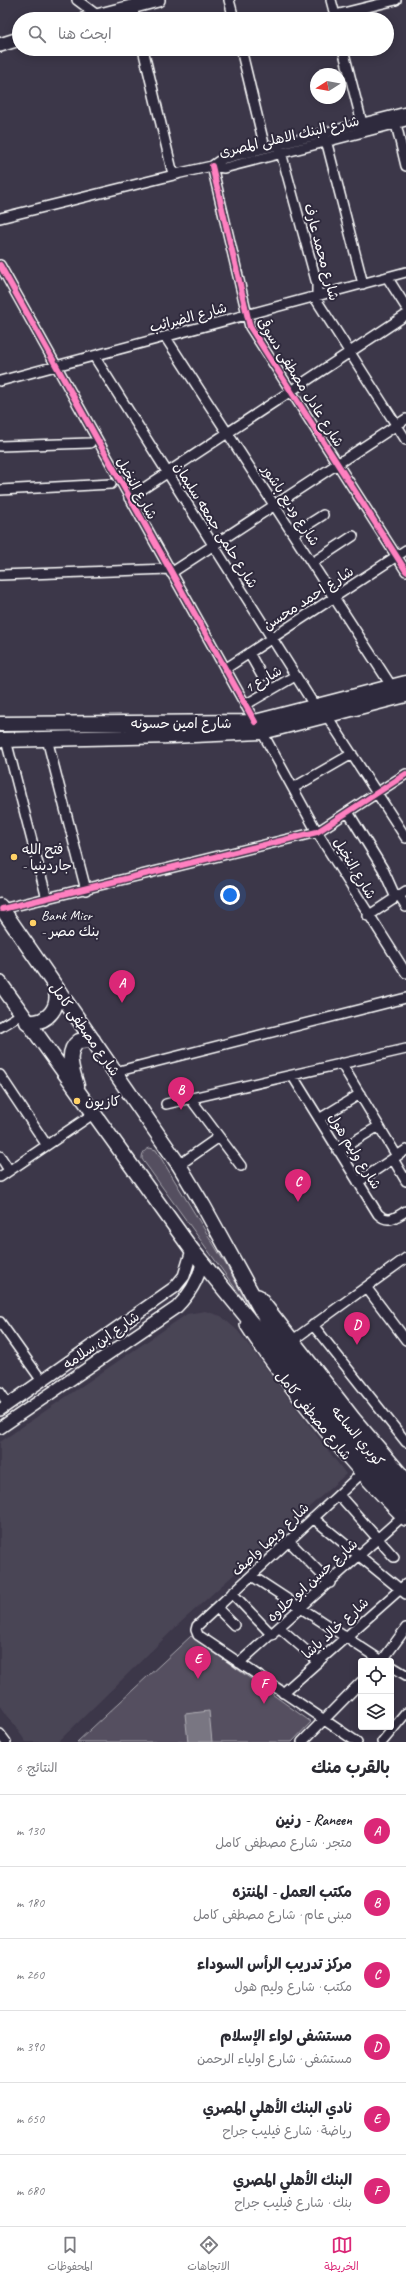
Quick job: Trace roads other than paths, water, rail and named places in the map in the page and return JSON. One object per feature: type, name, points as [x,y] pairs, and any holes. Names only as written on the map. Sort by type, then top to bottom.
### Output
[{"type":"main road","points":[[136,12],[158,0]]},
{"type":"main road","points":[[0,45],[12,41]]},
{"type":"main road","name":"شارع امين حسونه","points":[[3,740],[172,736],[258,727],[402,693]]},
{"type":"main road","name":"شارع امين حسونه","points":[[0,724],[258,727]]},
{"type":"main road","name":"شارع مصطفى كامل","points":[[1,908],[179,1165],[203,1204],[267,1321],[308,1383]]},
{"type":"main road","name":"شارع مصطفى كامل","points":[[0,983],[93,1114],[202,1263],[233,1302],[308,1383]]},
{"type":"main road","points":[[24,1018],[38,1022],[51,1013],[56,1003],[55,987]]},
{"type":"main road","points":[[78,1093],[70,1057],[71,1050],[78,1042],[93,1040]]},
{"type":"main road","name":"شارع مصطفى كامل","points":[[243,1277],[354,1419],[406,1480]]},
{"type":"main road","name":"شارع مصطفى كامل","points":[[233,1302],[262,1349],[362,1473],[405,1513]]},
{"type":"main road","name":"كوبري الساعه","points":[[308,1383],[406,1491]]},
{"type":"main road","name":"كوبري الساعه","points":[[308,1383],[405,1513]]},
{"type":"street","points":[[77,0],[87,12]]},
{"type":"street","points":[[229,0],[232,12]]},
{"type":"street","points":[[331,0],[334,12]]},
{"type":"street","points":[[353,12],[396,0]]},
{"type":"street","points":[[144,56],[172,170],[178,174]]},
{"type":"street","points":[[243,56],[265,148]]},
{"type":"street","points":[[345,56],[362,123]]},
{"type":"street","name":"شارع البنك الاهلى المصرى","points":[[325,137],[362,123],[406,112]]},
{"type":"street","name":"شارع البنك الاهلى المصرى","points":[[212,166],[224,168],[280,149],[325,137],[406,121]]},
{"type":"street","points":[[396,124],[406,166]]},
{"type":"street","points":[[325,137],[363,284]]},
{"type":"street","name":"شارع البنك الاهلى المصرى","points":[[212,166],[222,159],[265,148],[280,149]]},
{"type":"street","name":"شارع محمد عارف","points":[[280,149],[317,284],[316,296],[322,310],[406,440]]},
{"type":"street","points":[[0,218],[212,166]]},
{"type":"street","name":"شارع عادل مصطفى دسوقى","points":[[212,166],[250,327],[406,571]]},
{"type":"street","name":"شارع النخيل","points":[[0,265],[55,367],[317,832],[368,916],[405,970]]},
{"type":"street","name":"شارع الضرائب","points":[[0,381],[166,338],[406,272]]},
{"type":"street","points":[[387,277],[406,306]]},
{"type":"street","points":[[129,498],[406,316]]},
{"type":"street","name":"شارع وديع باشور","points":[[166,338],[334,597],[402,693]]},
{"type":"street","name":"شارع حلمى جمعه سليمان","points":[[94,356],[295,676],[352,754],[406,838]]},
{"type":"street","points":[[0,575],[170,571],[213,546],[406,419]]},
{"type":"street","points":[[0,446],[90,443]]},
{"type":"street","points":[[0,490],[110,484]]},
{"type":"street","points":[[293,534],[323,515]]},
{"type":"street","points":[[312,563],[353,536]]},
{"type":"street","name":"شارع احمد محسن","points":[[225,669],[406,550]]},
{"type":"street","points":[[248,653],[262,676]]},
{"type":"street","name":"شارع 1","points":[[245,705],[295,676]]},
{"type":"street","points":[[47,739],[86,890]]},
{"type":"street","points":[[3,740],[47,899]]},
{"type":"street","points":[[293,788],[352,754]]},
{"type":"street","points":[[1,908],[86,890],[317,832],[406,774]]},
{"type":"street","points":[[348,812],[406,907]]},
{"type":"street","points":[[368,916],[400,895]]},
{"type":"street","points":[[115,1072],[406,998]]},
{"type":"street","points":[[0,1028],[24,1018]]},
{"type":"street","points":[[166,1104],[406,1049]]},
{"type":"street","points":[[341,1063],[379,1126],[406,1180]]},
{"type":"street","points":[[0,1075],[46,1144]]},
{"type":"street","name":"شارع وليم هول","points":[[292,1075],[381,1218],[390,1220],[406,1211]]},
{"type":"street","points":[[319,1119],[360,1094]]},
{"type":"street","points":[[190,1098],[241,1166]]},
{"type":"street","points":[[0,1177],[46,1144],[93,1114]]},
{"type":"street","points":[[338,1151],[379,1126]]},
{"type":"street","points":[[179,1165],[219,1137]]},
{"type":"street","points":[[358,1182],[406,1150]]},
{"type":"street","points":[[0,1156],[10,1170]]},
{"type":"street","name":"شارع ابن سلامه","points":[[4,1407],[175,1287],[186,1270],[192,1250]]},
{"type":"street","points":[[293,1340],[406,1258]]},
{"type":"street","name":"شارع ابن سلامه","points":[[0,1428],[177,1307],[192,1290],[202,1263]]},
{"type":"street","points":[[366,1287],[406,1340]]},
{"type":"street","points":[[0,1322],[42,1381]]},
{"type":"street","points":[[313,1325],[406,1442]]},
{"type":"street","points":[[0,1392],[4,1407]]},
{"type":"street","name":"شارع ويصا واصف","points":[[239,1663],[198,1635],[196,1630],[197,1626],[362,1473]]},
{"type":"street","points":[[338,1495],[394,1557]]},
{"type":"street","name":"شارع حسن ابو حلاوه","points":[[239,1663],[379,1540],[405,1513]]},
{"type":"street","points":[[313,1518],[359,1557],[404,1589]]},
{"type":"street","points":[[290,1540],[330,1583]]},
{"type":"street","points":[[252,1576],[378,1658]]},
{"type":"street","name":"شارع خالد باشا","points":[[283,1693],[346,1637],[404,1589]]},
{"type":"street","points":[[232,1593],[272,1635]]},
{"type":"street","points":[[217,1608],[234,1624]]},
{"type":"street","points":[[280,1628],[319,1662]]},
{"type":"street","points":[[384,1658],[406,1628]]},
{"type":"street","points":[[239,1663],[357,1742]]},
{"type":"street","points":[[394,1668],[406,1675]]},
{"type":"street","points":[[302,1742],[358,1685]]},
{"type":"street","points":[[382,1742],[406,1713]]},
{"type":"place","name":"فتح الله - جاردينيا","points":[[14,857]]},
{"type":"place","name":"Bank Misr - بنك مصر","points":[[33,923]]},
{"type":"place","name":"Raneen - رنين","points":[[122,1003]]},
{"type":"place","name":"كازيون","points":[[77,1101]]},
{"type":"place","name":"مكتب العمل - المنتزه","points":[[181,1110]]},
{"type":"place","name":"مركز تدريب الرأس السوداء","points":[[298,1202]]},
{"type":"place","name":"مستشفى لواء الإسلام","points":[[357,1345]]},
{"type":"place","name":"نادي البنك الأهلي المصري","points":[[198,1679]]},
{"type":"place","name":"البنك الأهلي المصري","points":[[264,1704]]}]
